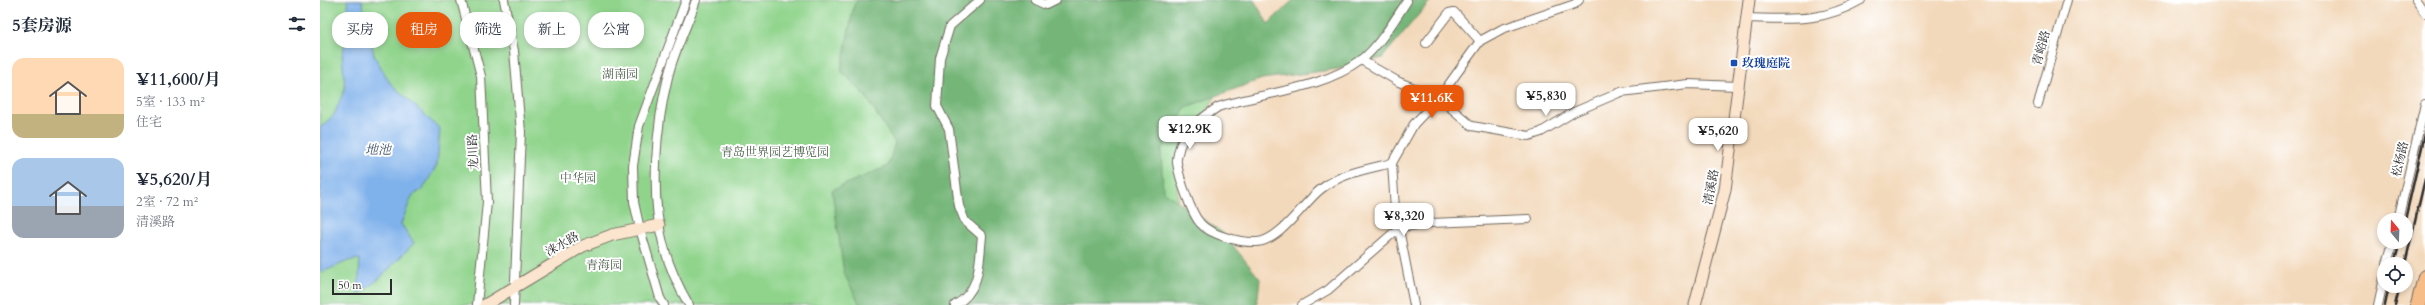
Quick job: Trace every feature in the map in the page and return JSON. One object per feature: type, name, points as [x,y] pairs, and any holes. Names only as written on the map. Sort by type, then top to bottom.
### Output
[{"type":"highway","points":[[2418,305],[2425,277]]},
{"type":"street","name":"龙川路","points":[[461,0],[481,76],[487,202],[477,305]]},
{"type":"street","points":[[504,0],[514,51],[521,132],[514,305]]},
{"type":"street","points":[[664,305],[660,298],[640,229],[634,202],[633,166],[639,126],[686,0]]},
{"type":"street","points":[[689,305],[679,287],[663,244],[659,225],[657,178],[658,131],[668,76],[696,0]]},
{"type":"street","points":[[955,305],[963,300],[976,282],[982,236],[965,221],[959,206],[949,129],[937,106],[940,58],[950,26],[980,0]]},
{"type":"street","points":[[1035,0],[1046,5],[1056,0]]},
{"type":"street","points":[[1392,162],[1350,173],[1322,188],[1272,236],[1257,242],[1244,241],[1212,231],[1200,223],[1194,211],[1177,162],[1180,145],[1190,129],[1203,117],[1218,107],[1328,78],[1361,60],[1392,26],[1408,0]]},
{"type":"street","points":[[1414,305],[1400,227],[1395,209],[1392,162],[1414,124],[1438,98],[1480,41],[1502,29],[1575,4],[1579,0]]},
{"type":"street","name":"清溪路","points":[[1695,305],[1725,190],[1749,0]]},
{"type":"street","points":[[1747,18],[1807,19],[1826,15],[1861,0]]},
{"type":"street","name":"青峪路","points":[[2038,104],[2067,0]]},
{"type":"street","points":[[2416,0],[2425,13]]},
{"type":"street","points":[[1426,43],[1449,13],[1454,12],[1480,41]]},
{"type":"street","points":[[1361,60],[1399,82],[1438,98],[1472,126],[1529,136],[1541,132],[1574,112],[1621,92],[1688,84],[1738,86]]},
{"type":"street","name":"松杨路","points":[[2400,213],[2425,104]]},
{"type":"street","points":[[1302,305],[1328,290],[1400,227],[1431,223],[1528,219]]},
{"type":"street","name":"涞水路","points":[[485,305],[515,285],[583,246],[612,235],[659,225]]},
{"type":"street","points":[[2378,305],[2381,293]]},
{"type":"green space","name":"青岛世界园艺博览园","points":[[320,0],[1214,0],[1230,73],[1177,158],[1178,305],[320,305]]},
{"type":"green space","points":[[858,0],[1254,0],[1268,24],[1293,0],[1431,0],[1382,58],[1338,69],[1262,79],[1186,107],[1161,151],[1163,191],[1223,233],[1260,279],[1257,305],[860,305],[844,273],[832,190],[888,166],[895,143],[865,95],[841,71],[854,5]]},
{"type":"water","name":"地池","points":[[347,0],[362,0],[365,12],[348,12]]},
{"type":"water","name":"地池","points":[[344,48],[372,48],[374,55],[390,83],[440,129],[437,165],[423,189],[412,196],[401,224],[414,243],[379,279],[358,295],[360,259],[348,261],[320,273],[320,128],[334,115],[345,88],[342,55]]},
{"type":"railway","points":[[2407,213],[2425,134]]},
{"type":"railway","points":[[2407,257],[2425,179]]},
{"type":"railway","points":[[2396,257],[2398,249]]},
{"type":"railway","points":[[2385,305],[2388,293]]},
{"type":"railway","points":[[2395,305],[2398,293]]},
{"type":"place","name":"玫瑰庭院","points":[[1734,63]]},
{"type":"park label","name":"湖南园","points":[[620,74]]},
{"type":"park label","name":"中华园","points":[[578,178]]},
{"type":"park label","name":"青海园","points":[[604,265]]}]
